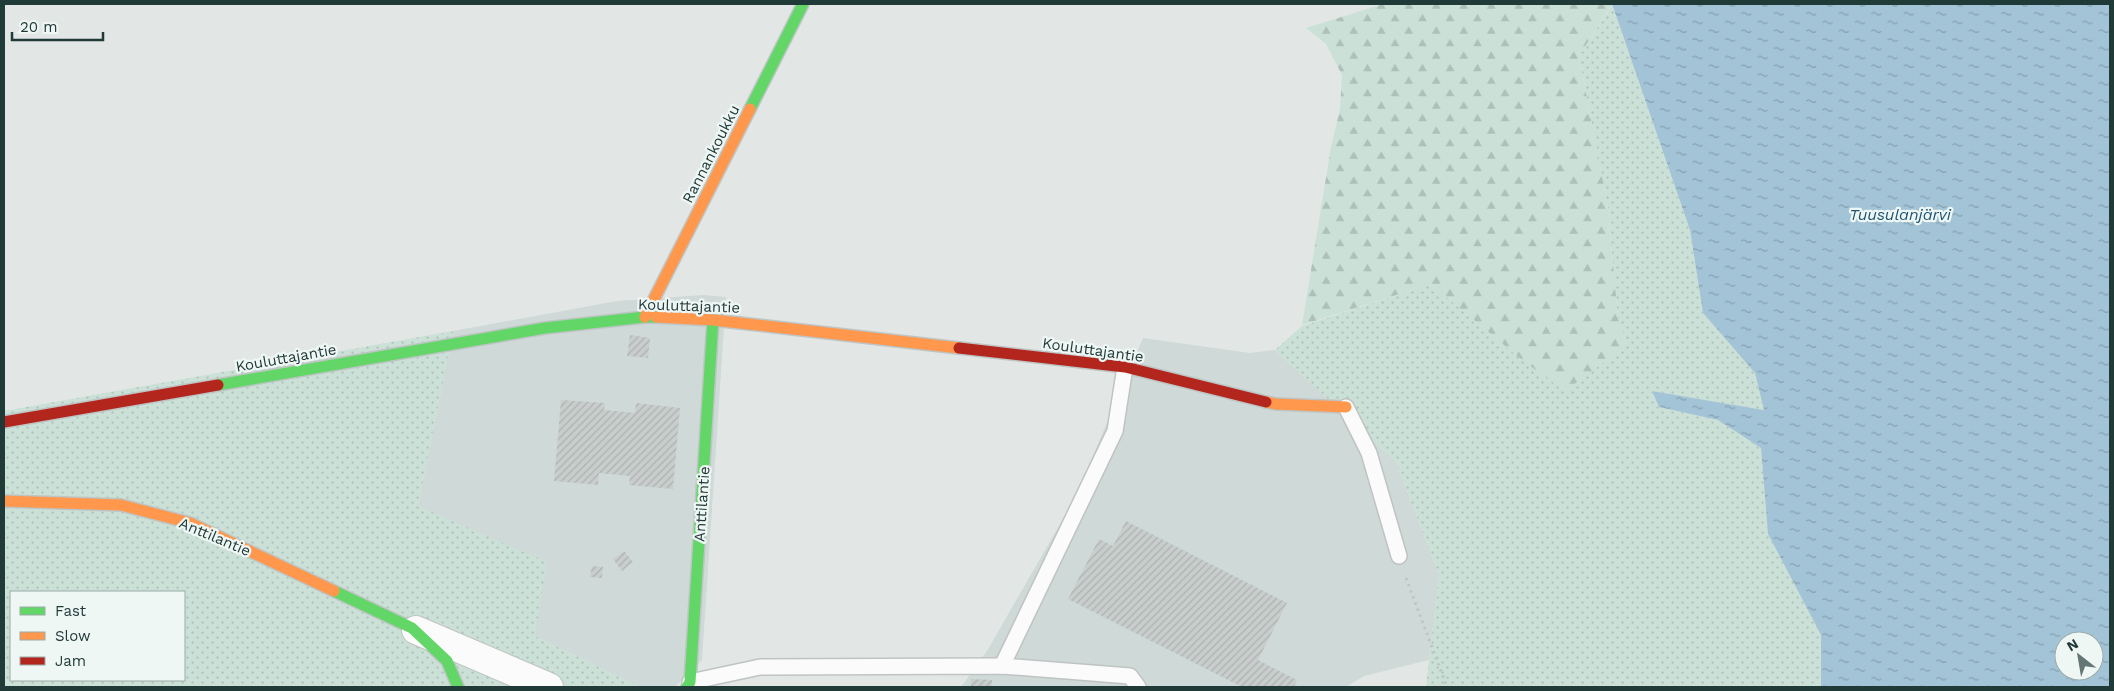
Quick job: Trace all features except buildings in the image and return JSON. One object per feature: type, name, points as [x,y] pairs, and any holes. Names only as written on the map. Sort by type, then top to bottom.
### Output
[{"type":"street","name":"Rannankoukku","points":[[645,317],[803,4]]},
{"type":"street","name":"Kouluttajantie","points":[[4,422],[545,328],[645,317],[714,320],[1125,367],[1276,404],[1346,407]]},
{"type":"street","name":"Anttilantie","points":[[689,685],[714,320]]},
{"type":"street","name":"Anttilantie","points":[[4,501],[121,505],[190,524],[412,628],[549,687]]},
{"type":"street","name":"Anttilantie","points":[[412,628],[447,662],[458,687]]},
{"type":"lane","points":[[1002,666],[1115,430],[1125,367]]},
{"type":"lane","points":[[1346,407],[1369,453],[1399,556]]},
{"type":"lane","points":[[689,685],[760,667],[1002,666],[1130,676],[1138,687]]},
{"type":"path","points":[[1399,556],[1447,687]]},
{"type":"shaded area","points":[[703,295],[726,297],[702,660],[675,687],[640,687],[535,636],[418,506],[453,331],[617,301]]},
{"type":"shaded area","points":[[1143,338],[1250,353],[1275,350],[1396,462],[1439,575],[1429,660],[1364,676],[1346,687],[961,687],[987,651],[1075,498]]},
{"type":"green space","points":[[1383,4],[1612,4],[1579,56],[1608,208],[1618,318],[1627,345],[1565,391],[1522,360],[1431,284],[1302,325],[1331,147],[1340,109],[1342,75],[1326,44],[1306,28]]},
{"type":"green space","points":[[1612,5],[1690,230],[1703,313],[1755,373],[1764,410],[1652,391],[1659,407],[1718,420],[1761,448],[1768,534],[1821,635],[1821,687],[1426,687],[1439,575],[1396,462],[1275,350],[1302,326],[1431,284],[1522,360],[1627,345],[1618,318],[1608,208],[1579,56]]},
{"type":"green space","points":[[453,331],[418,506],[547,562],[535,636],[640,687],[4,687],[4,411]]},
{"type":"water","name":"Tuusulanjärvi","points":[[1612,4],[2110,4],[2110,687],[1821,687],[1821,635],[1768,534],[1761,448],[1718,420],[1659,407],[1652,391],[1764,410],[1755,373],[1703,313],[1690,230]]},
{"type":"traffic: fast","points":[[750,109],[803,4]]},
{"type":"traffic: fast","points":[[218,385],[545,328],[656,317]]},
{"type":"traffic: fast","points":[[687,687],[690,682],[713,320]]},
{"type":"traffic: fast","points":[[334,591],[412,628],[447,661],[458,687]]},
{"type":"traffic: slow","points":[[645,317],[750,109]]},
{"type":"traffic: slow","points":[[656,317],[713,320],[959,348]]},
{"type":"traffic: slow","points":[[1266,402],[1346,407]]},
{"type":"traffic: slow","points":[[4,501],[121,505],[190,523],[334,591]]},
{"type":"traffic: jam","points":[[959,348],[1125,367],[1266,402]]},
{"type":"traffic: jam","points":[[4,422],[218,385]]}]
